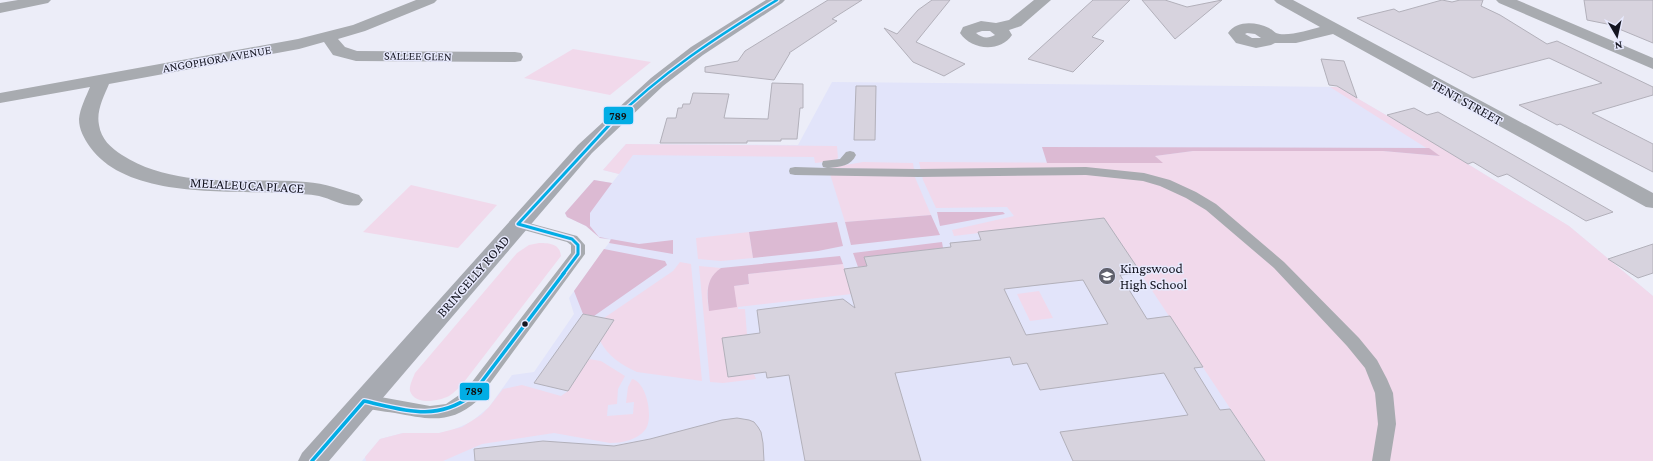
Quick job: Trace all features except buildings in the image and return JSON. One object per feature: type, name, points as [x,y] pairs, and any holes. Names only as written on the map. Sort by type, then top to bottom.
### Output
[{"type":"main road","name":"BRINGELLY ROAD","points":[[319,460],[364,401],[585,149],[653,85],[697,51],[777,0]]},
{"type":"street","points":[[0,8],[43,0]]},
{"type":"street","name":"ANGOPHORA AVENUE","points":[[0,98],[269,50],[328,37],[383,19],[429,0]]},
{"type":"street","points":[[997,28],[1015,22],[1043,0]]},
{"type":"street","name":"TENT STREET","points":[[1282,0],[1653,202]]},
{"type":"street","points":[[1504,0],[1653,64]]},
{"type":"street","points":[[1270,38],[1296,38],[1334,29]]},
{"type":"street","name":"SALLEE GLEN","points":[[328,37],[339,51],[356,56],[515,57]]},
{"type":"street","name":"MELALEUCA PLACE","points":[[101,80],[89,114],[92,136],[103,150],[130,168],[160,178],[190,184],[222,187],[307,188],[324,190],[352,200]]},
{"type":"lane","points":[[850,155],[849,159],[846,161],[807,167],[795,172],[918,173],[1086,171],[1144,177],[1165,183],[1191,195],[1211,207],[1279,265],[1353,342],[1372,364],[1384,393],[1387,424],[1381,461]]},
{"type":"lane","points":[[364,401],[430,413],[457,407],[470,396],[578,254],[579,248],[577,243],[572,239],[518,224]]},
{"type":"shaded area","points":[[573,49],[651,62],[610,95],[524,78]]},
{"type":"shaded area","name":"Kingswood High School","points":[[832,82],[1338,87],[1427,139],[1569,226],[1653,296],[1653,461],[362,461],[380,439],[403,433],[439,433],[450,431],[471,422],[489,407],[512,375],[534,372],[574,314],[569,298],[611,240],[600,238],[586,226],[567,217],[565,213],[594,180],[612,183],[619,174],[603,170],[626,144],[798,145]]},
{"type":"shaded area","points":[[1330,87],[1338,87],[1427,139],[1569,226],[1653,296],[1653,461],[1265,461],[1104,218],[954,236],[952,230],[1014,216],[1007,207],[936,208],[923,180],[919,162],[1162,163],[1155,156],[1193,151],[1383,151],[1439,156]]},
{"type":"shaded area","points":[[626,144],[837,146],[838,158],[833,161],[815,163],[814,157],[633,155],[619,174],[603,170]]},
{"type":"shaded area","points":[[1042,147],[1429,148],[1440,156],[1383,151],[1193,151],[1155,156],[1163,163],[1047,163]]},
{"type":"shaded area","points":[[863,162],[913,163],[914,170],[828,168]]},
{"type":"shaded area","points":[[830,174],[914,175],[931,215],[845,222]]},
{"type":"shaded area","points":[[594,180],[612,183],[590,213],[590,226],[599,237],[610,239],[600,238],[586,226],[567,217],[565,213]]},
{"type":"shaded area","points":[[411,185],[497,205],[458,248],[363,232]]},
{"type":"shaded area","points":[[937,212],[1003,212],[1005,214],[940,226]]},
{"type":"shaded area","points":[[931,215],[940,235],[851,245],[845,222]]},
{"type":"shaded area","points":[[837,222],[843,246],[818,251],[753,258],[749,232]]},
{"type":"shaded area","points":[[749,232],[753,258],[721,261],[698,259],[696,238]]},
{"type":"shaded area","points":[[611,239],[639,244],[673,240],[673,254],[609,243]]},
{"type":"shaded area","points":[[942,242],[943,248],[865,257],[867,266],[858,267],[853,253]]},
{"type":"shaded area","points":[[539,243],[554,245],[559,249],[561,256],[461,386],[449,396],[434,401],[417,399],[413,396],[410,389],[415,373],[517,253],[529,245]]},
{"type":"shaded area","points":[[604,249],[665,261],[667,265],[594,316],[583,314],[574,291]]},
{"type":"shaded area","points":[[840,256],[843,264],[748,274],[749,284],[734,286],[737,307],[709,311],[708,287],[712,277],[721,268]]},
{"type":"shaded area","points":[[680,262],[691,264],[702,381],[637,372],[616,360],[600,341],[614,320],[604,318],[673,271]]},
{"type":"shaded area","points":[[843,264],[852,294],[738,307],[738,309],[745,309],[747,335],[723,338],[728,377],[754,374],[756,379],[723,383],[710,382],[699,266],[721,268],[712,277],[708,287],[709,310],[734,286],[749,284],[748,274]]},
{"type":"shaded area","points":[[1039,291],[1053,318],[1030,321],[1017,294]]},
{"type":"shaded area","points":[[589,359],[601,361],[625,376],[618,389],[617,404],[608,405],[607,416],[633,414],[634,402],[626,403],[628,387],[632,379],[642,387],[648,402],[648,425],[642,433],[634,439],[624,442],[610,443],[554,433],[482,444],[443,461],[366,461],[365,457],[380,439],[403,433],[439,433],[462,427],[481,415],[503,389],[522,385],[561,396],[568,391]]},
{"type":"transit line","name":"789","points":[[312,461],[364,401],[406,410],[433,412],[446,410],[459,405],[471,396],[578,254],[578,245],[572,239],[518,224],[600,134],[653,84],[698,50],[777,0]]},
{"type":"place","name":"Kingswood High School","points":[[1107,276]]}]
